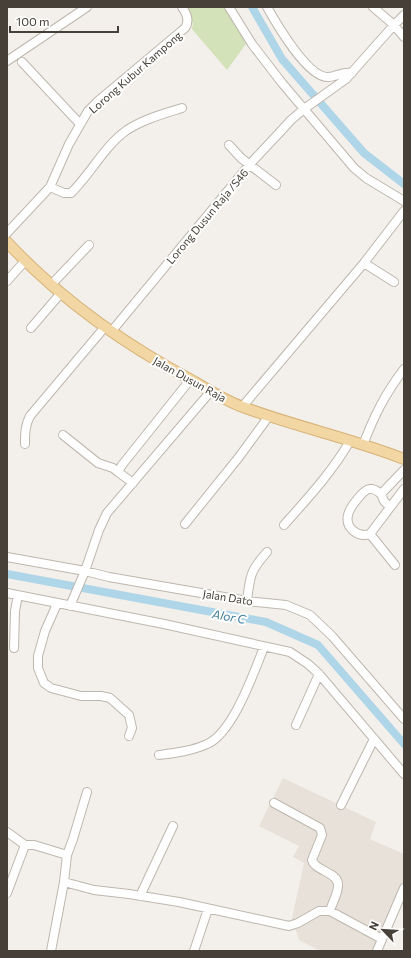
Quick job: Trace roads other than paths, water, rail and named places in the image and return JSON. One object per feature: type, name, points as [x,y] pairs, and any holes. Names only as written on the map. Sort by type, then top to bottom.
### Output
[{"type":"main road","name":"Jalan Dusun Raja","points":[[7,242],[25,261],[61,294],[107,330],[190,380],[242,407],[404,459]]},
{"type":"street","points":[[7,61],[87,7]]},
{"type":"street","name":"Lorong Kubur Kampong","points":[[7,233],[50,187],[69,144],[88,111],[185,28],[188,24],[188,18],[182,7]]},
{"type":"street","points":[[229,7],[252,44],[307,107],[354,168],[366,178],[404,200]]},
{"type":"street","points":[[267,7],[287,40],[304,61],[314,70],[327,77],[346,72],[352,73]]},
{"type":"street","points":[[373,7],[394,25],[404,36]]},
{"type":"street","name":"Lorong Dusun Raja /S46","points":[[25,444],[27,421],[30,416],[107,330],[250,164],[291,120],[331,91],[352,73],[404,15]]},
{"type":"street","points":[[22,62],[80,124]]},
{"type":"street","points":[[50,187],[64,193],[71,193],[109,147],[126,131],[145,120],[182,108]]},
{"type":"street","points":[[229,144],[236,155],[276,185]]},
{"type":"street","points":[[242,407],[364,263],[404,211]]},
{"type":"street","points":[[51,285],[89,246]]},
{"type":"street","points":[[7,282],[25,261]]},
{"type":"street","points":[[364,263],[394,282]]},
{"type":"street","points":[[31,328],[61,294]]},
{"type":"street","points":[[363,445],[380,405],[404,369]]},
{"type":"street","points":[[118,472],[122,464],[190,380]]},
{"type":"street","points":[[71,604],[107,513],[212,391]]},
{"type":"street","points":[[185,524],[269,416]]},
{"type":"street","points":[[63,435],[98,463],[112,468],[133,483]]},
{"type":"street","points":[[284,525],[331,470],[350,441]]},
{"type":"street","points":[[381,494],[404,470]]},
{"type":"street","points":[[390,507],[384,501],[381,494],[373,489],[367,489],[351,508],[348,516],[348,522],[353,531],[362,536],[370,534],[404,489]]},
{"type":"street","points":[[370,534],[395,565]]},
{"type":"street","points":[[247,600],[252,572],[255,565],[266,552]]},
{"type":"street","name":"Jalan Dato","points":[[7,557],[109,577],[286,605],[310,616],[332,636],[404,719]]},
{"type":"street","points":[[7,593],[57,604],[71,604],[290,652],[308,664],[319,674],[404,774]]},
{"type":"street","points":[[14,648],[15,617],[18,595]]},
{"type":"street","points":[[57,604],[45,631],[38,656],[38,668],[44,683],[51,688],[82,696],[101,696],[110,698],[129,716],[132,728],[129,736]]},
{"type":"street","points":[[159,755],[209,744],[219,735],[241,703],[264,647]]},
{"type":"street","points":[[296,725],[319,674]]},
{"type":"street","points":[[341,805],[374,739]]},
{"type":"street","points":[[51,951],[64,882],[67,855],[87,792]]},
{"type":"street","points":[[274,803],[320,828],[322,835],[312,860],[315,866],[335,877],[338,882],[338,887],[330,911]]},
{"type":"street","points":[[140,896],[173,826]]},
{"type":"street","points":[[7,832],[26,845],[34,845],[67,855]]},
{"type":"street","points":[[7,893],[26,845]]},
{"type":"street","points":[[64,882],[94,890],[140,896],[289,926],[294,926],[319,912],[330,911],[382,939]]},
{"type":"street","points":[[377,951],[404,888]]},
{"type":"street","points":[[194,951],[208,909]]},
{"type":"waterway","points":[[252,7],[282,59],[364,153],[404,184]]},
{"type":"waterway","name":"Alor C","points":[[7,574],[266,622],[318,645],[404,744]]}]
